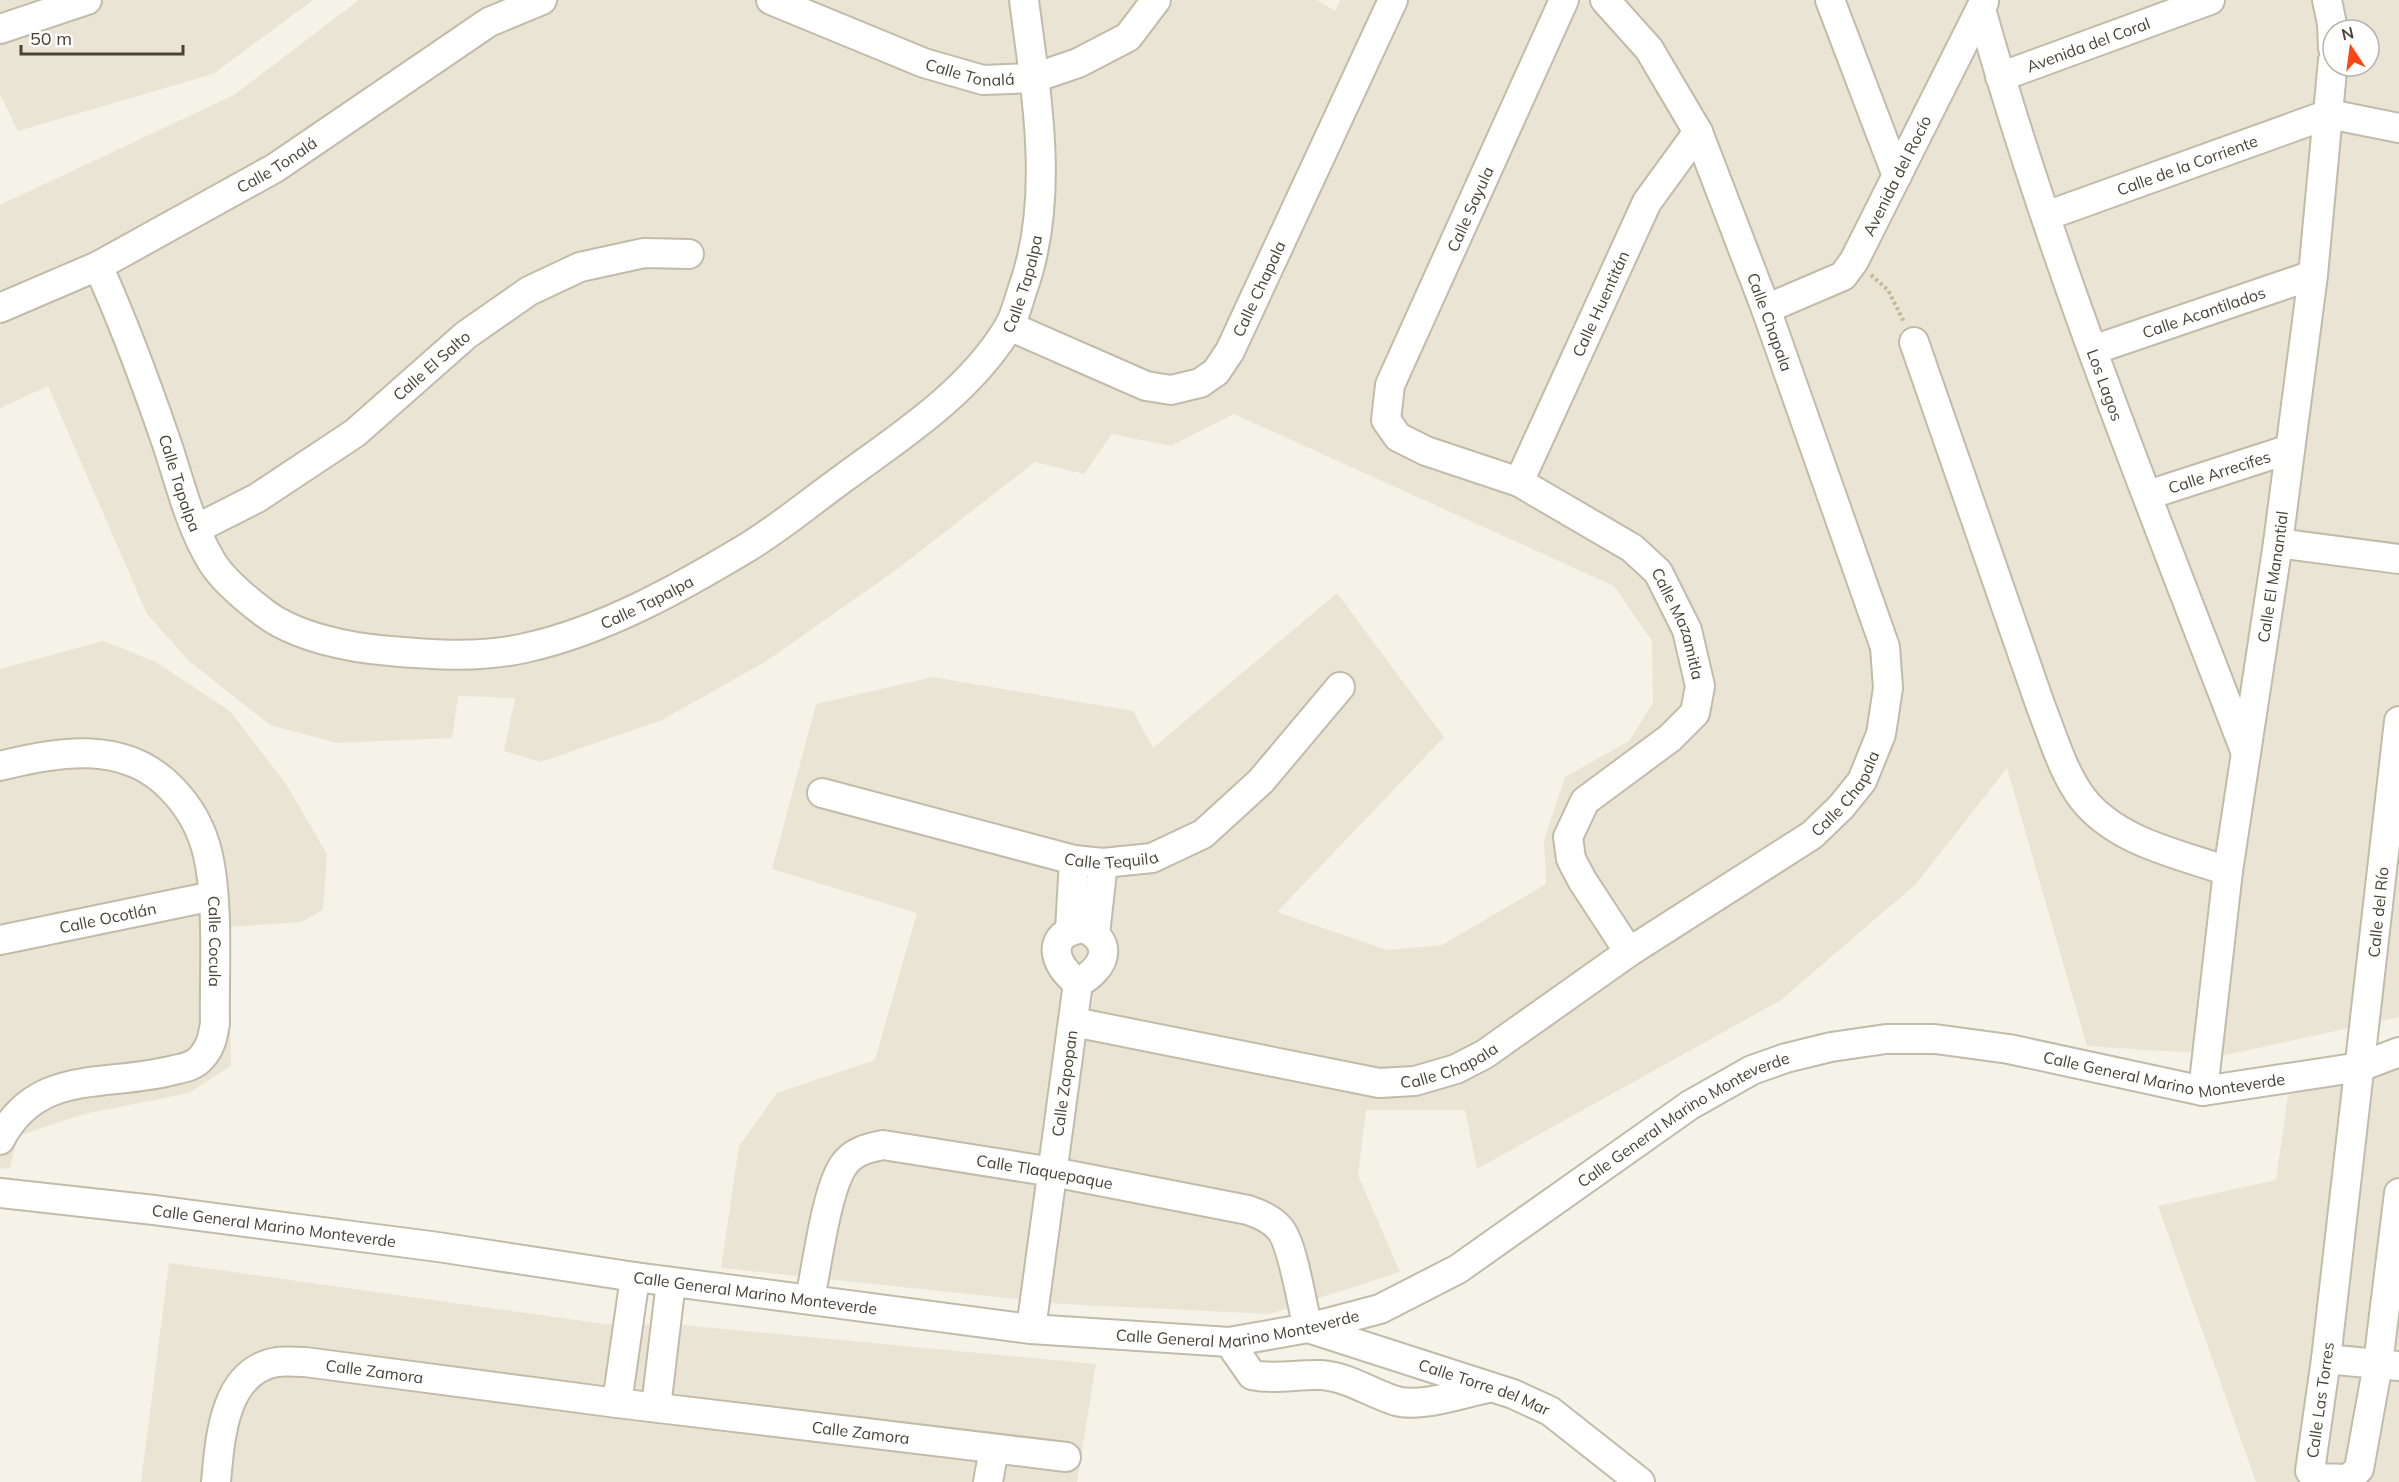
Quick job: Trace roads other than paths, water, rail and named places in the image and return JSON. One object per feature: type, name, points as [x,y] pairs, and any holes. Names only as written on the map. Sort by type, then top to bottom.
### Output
[{"type":"street","points":[[0,29],[87,0]]},
{"type":"street","name":"Calle Tonalá","points":[[0,308],[98,266],[275,168],[489,22],[542,0]]},
{"type":"street","name":"Calle Tonalá","points":[[771,0],[924,63],[982,80],[1034,78],[1077,63],[1128,38],[1156,0]]},
{"type":"street","name":"Calle Tapalpa","points":[[98,266],[114,301],[153,404],[196,529],[213,565],[239,591],[266,615],[314,638],[358,649],[448,656],[523,649],[597,626],[664,593],[750,546],[923,420],[974,372],[1009,326],[1032,263],[1041,187],[1040,135],[1024,0]]},
{"type":"street","name":"Calle Chapala","points":[[1009,326],[1146,386],[1171,390],[1200,383],[1216,372],[1230,351],[1393,0]]},
{"type":"street","name":"Calle Sayula","points":[[1386,420],[1390,385],[1564,0]]},
{"type":"street","name":"Calle Chapala","points":[[1074,1022],[1379,1083],[1415,1081],[1456,1069],[1485,1054],[1629,952],[1812,835],[1841,807],[1862,781],[1881,734],[1888,688],[1885,647],[1766,309],[1698,132],[1649,49],[1605,0]]},
{"type":"street","points":[[1830,0],[1897,176]]},
{"type":"street","name":"Avenida del Coral","points":[[2000,77],[2210,0]]},
{"type":"street","points":[[2327,0],[2331,18]]},
{"type":"street","name":"Avenida del Rocío","points":[[1766,309],[1843,276],[1854,261],[1983,5]]},
{"type":"street","name":"Los Lagos","points":[[1983,5],[2000,77],[2093,350],[2247,755]]},
{"type":"street","name":"Calle El Manantial","points":[[2203,1091],[2228,871],[2278,543],[2313,275],[2332,78]]},
{"type":"street","points":[[2329,114],[2399,128]]},
{"type":"street","name":"Calle de la Corriente","points":[[2046,216],[2329,114]]},
{"type":"street","name":"Calle Huentitán","points":[[1519,482],[1647,202],[1698,132]]},
{"type":"street","name":"Calle El Salto","points":[[196,529],[257,498],[355,433],[466,335],[528,291],[580,267],[644,253],[689,254]]},
{"type":"street","name":"Calle Acantilados","points":[[2093,350],[2313,275]]},
{"type":"street","points":[[1914,342],[2041,707],[2063,764],[2082,798],[2102,819],[2126,835],[2228,871]]},
{"type":"street","name":"Calle Mazamitla","points":[[1386,420],[1398,437],[1426,451],[1519,482],[1632,548],[1658,572],[1688,630],[1700,686],[1695,713],[1670,738],[1586,801],[1568,837],[1571,859],[1629,952]]},
{"type":"street","name":"Calle Arrecifes","points":[[2148,495],[2290,449]]},
{"type":"street","points":[[2278,543],[2399,558]]},
{"type":"street","name":"Calle Tequila","points":[[822,793],[1074,860],[1103,863],[1152,858],[1203,834],[1261,781],[1340,687]]},
{"type":"street","name":"Calle del Río","points":[[2360,1067],[2399,721]]},
{"type":"street","name":"Calle Cocula","points":[[0,766],[56,755],[101,753],[129,758],[158,774],[184,801],[197,822],[208,855],[213,896],[215,1023],[211,1042],[202,1059],[191,1066],[167,1072],[82,1083],[44,1092],[17,1113],[0,1140]]},
{"type":"street","points":[[1074,860],[1083,932]]},
{"type":"street","points":[[1083,932],[1103,863]]},
{"type":"street","name":"Calle Ocotlán","points":[[0,940],[213,896]]},
{"type":"street","points":[[1083,932],[1102,943],[1104,954],[1100,966],[1092,976],[1078,983],[1067,975],[1058,963],[1056,950],[1060,938],[1083,932]]},
{"type":"street","name":"Calle Zapopan","points":[[1031,1329],[1078,983]]},
{"type":"street","name":"Calle General Marino Monteverde","points":[[0,1193],[154,1210],[390,1241],[635,1277],[1031,1329],[1229,1342],[1308,1328],[1380,1309],[1458,1269],[1690,1105],[1752,1070],[1786,1058],[1831,1047],[1886,1039],[1935,1039],[2009,1049],[2203,1091],[2360,1067],[2399,1052]]},
{"type":"street","name":"Calle Las Torres","points":[[2360,1067],[2326,1359],[2310,1471],[2315,1478],[2348,1479],[2359,1469],[2388,1365],[2399,1193]]},
{"type":"street","name":"Calle Tlaquepaque","points":[[810,1299],[834,1187],[843,1165],[861,1149],[883,1145],[1053,1172],[1228,1205],[1268,1218],[1281,1230],[1288,1248],[1308,1328]]},
{"type":"street","points":[[617,1403],[635,1277]]},
{"type":"street","points":[[656,1407],[671,1281]]},
{"type":"street","name":"Calle Torre del Mar","points":[[1308,1328],[1492,1387],[1550,1411],[1640,1482]]},
{"type":"street","points":[[1229,1342],[1252,1375],[1266,1378],[1322,1376],[1351,1381],[1398,1401],[1423,1402],[1492,1387]]},
{"type":"street","points":[[2326,1359],[2388,1365]]},
{"type":"street","name":"Calle Zamora","points":[[216,1482],[224,1419],[234,1394],[251,1374],[276,1362],[305,1362],[617,1403],[1066,1457]]},
{"type":"street","points":[[988,1482],[994,1449]]}]
